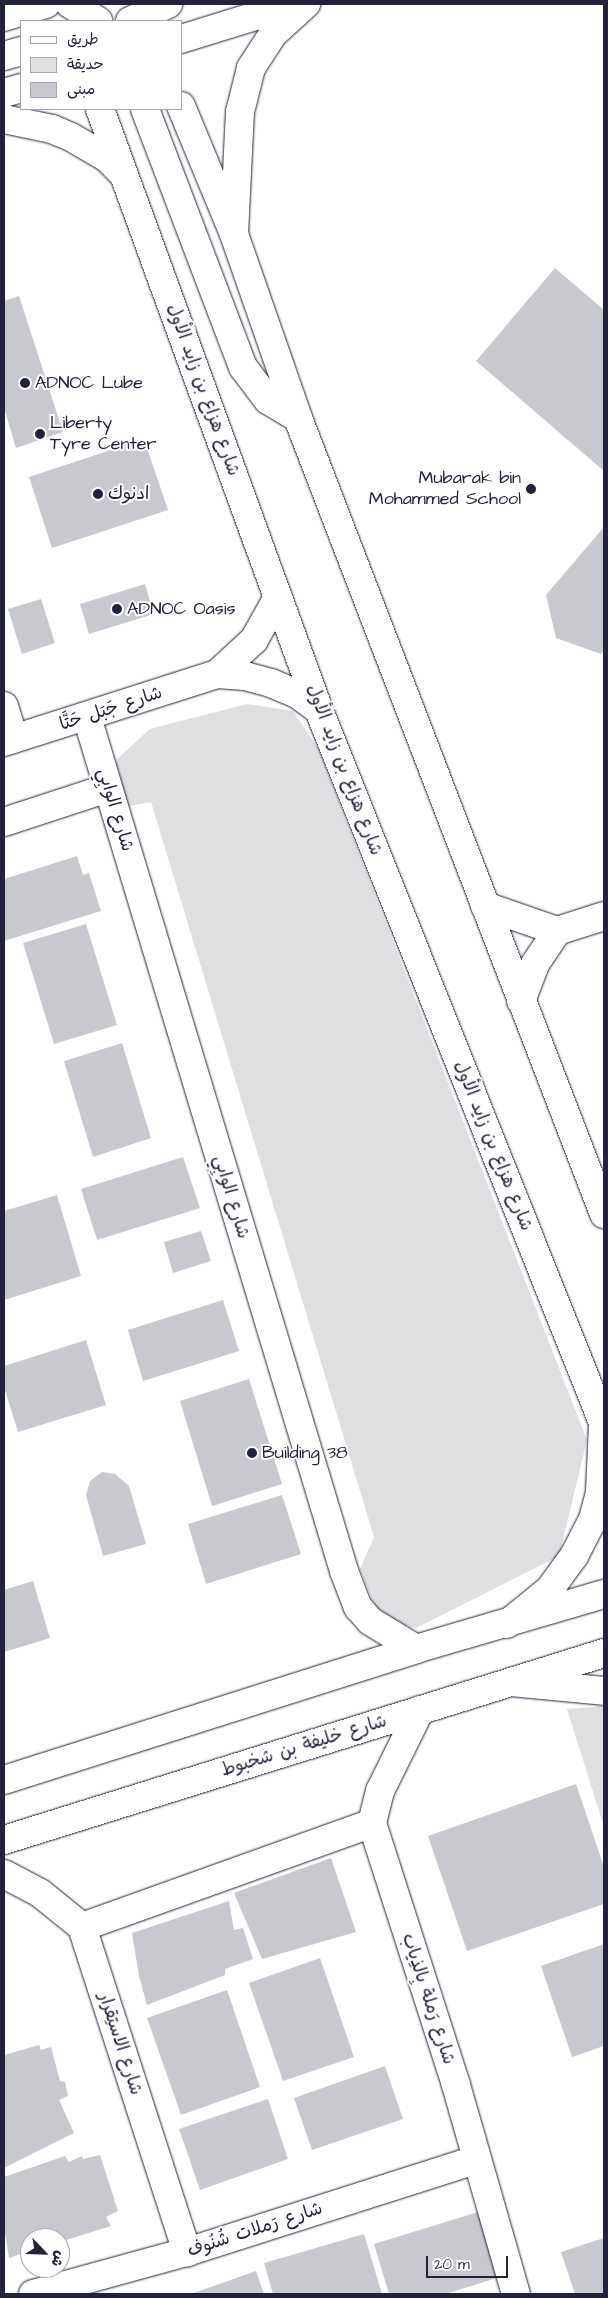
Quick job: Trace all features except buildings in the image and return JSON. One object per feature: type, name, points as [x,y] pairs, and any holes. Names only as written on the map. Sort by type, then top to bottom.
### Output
[{"type":"main road","points":[[4,17],[46,4]]},
{"type":"main road","points":[[60,4],[68,20]]},
{"type":"main road","points":[[70,4],[125,14]]},
{"type":"main road","points":[[182,39],[294,4]]},
{"type":"main road","points":[[234,234],[240,112],[251,68],[273,34],[306,4]]},
{"type":"main road","points":[[4,56],[20,51]]},
{"type":"main road","points":[[4,94],[20,88]]},
{"type":"main road","points":[[182,108],[234,234],[298,418],[604,1214]]},
{"type":"main road","name":"شارع هزاع بن زايد الأول","points":[[100,110],[319,710],[604,1424]]},
{"type":"main road","points":[[145,110],[243,367],[268,400],[298,418]]},
{"type":"main road","points":[[4,119],[52,129],[71,137],[107,158],[122,173]]},
{"type":"main road","name":"شارع جَبَل حَتَّا","points":[[217,674],[254,640],[278,597]]},
{"type":"main road","name":"شارع جَبَل حَتَّا","points":[[9,741],[217,674],[245,676],[271,682],[297,694],[319,710]]},
{"type":"main road","points":[[4,706],[9,741]]},
{"type":"main road","name":"شارع الوابِي","points":[[87,717],[344,1571],[358,1607],[370,1621],[416,1649]]},
{"type":"main road","points":[[4,822],[108,788]]},
{"type":"main road","points":[[484,906],[557,931],[604,916]]},
{"type":"main road","points":[[522,1001],[535,964],[557,931]]},
{"type":"main road","points":[[507,1624],[550,1588],[574,1556],[593,1519],[600,1492],[604,1424]]},
{"type":"main road","points":[[4,1780],[416,1649],[507,1624],[604,1594]]},
{"type":"main road","name":"شارع خليفة بن شخبوط","points":[[4,1840],[604,1653]]},
{"type":"main road","points":[[512,1682],[604,1691]]},
{"type":"main road","points":[[4,1874],[40,1892],[82,1926],[372,1823],[380,1792],[420,1710]]},
{"type":"main road","name":"شارع رَملة بِالذِياب","points":[[372,1823],[456,2085],[516,2294]]},
{"type":"main road","name":"شارع الاستِقرار","points":[[82,1926],[187,2252]]},
{"type":"main road","name":"شارع رَملات شُنُوف","points":[[33,2294],[187,2252],[476,2160]]},
{"type":"green space","points":[[247,704],[293,711],[318,748],[587,1440],[559,1556],[416,1628],[394,1623],[378,1614],[360,1569],[374,1537],[151,802],[124,807],[113,784],[117,759],[150,729]]},
{"type":"green space","points":[[604,1706],[604,1827],[567,1709]]},
{"type":"place","name":"ADNOC Lube","points":[[25,383]]},
{"type":"place","name":"Liberty Tyre Center","points":[[40,434]]},
{"type":"place","name":"Mubarak bin Mohammed School","points":[[531,489]]},
{"type":"place","name":"ادنوك","points":[[98,494]]},
{"type":"place","name":"ADNOC Oasis","points":[[117,609]]},
{"type":"place","name":"Building 38","points":[[252,1453]]}]
